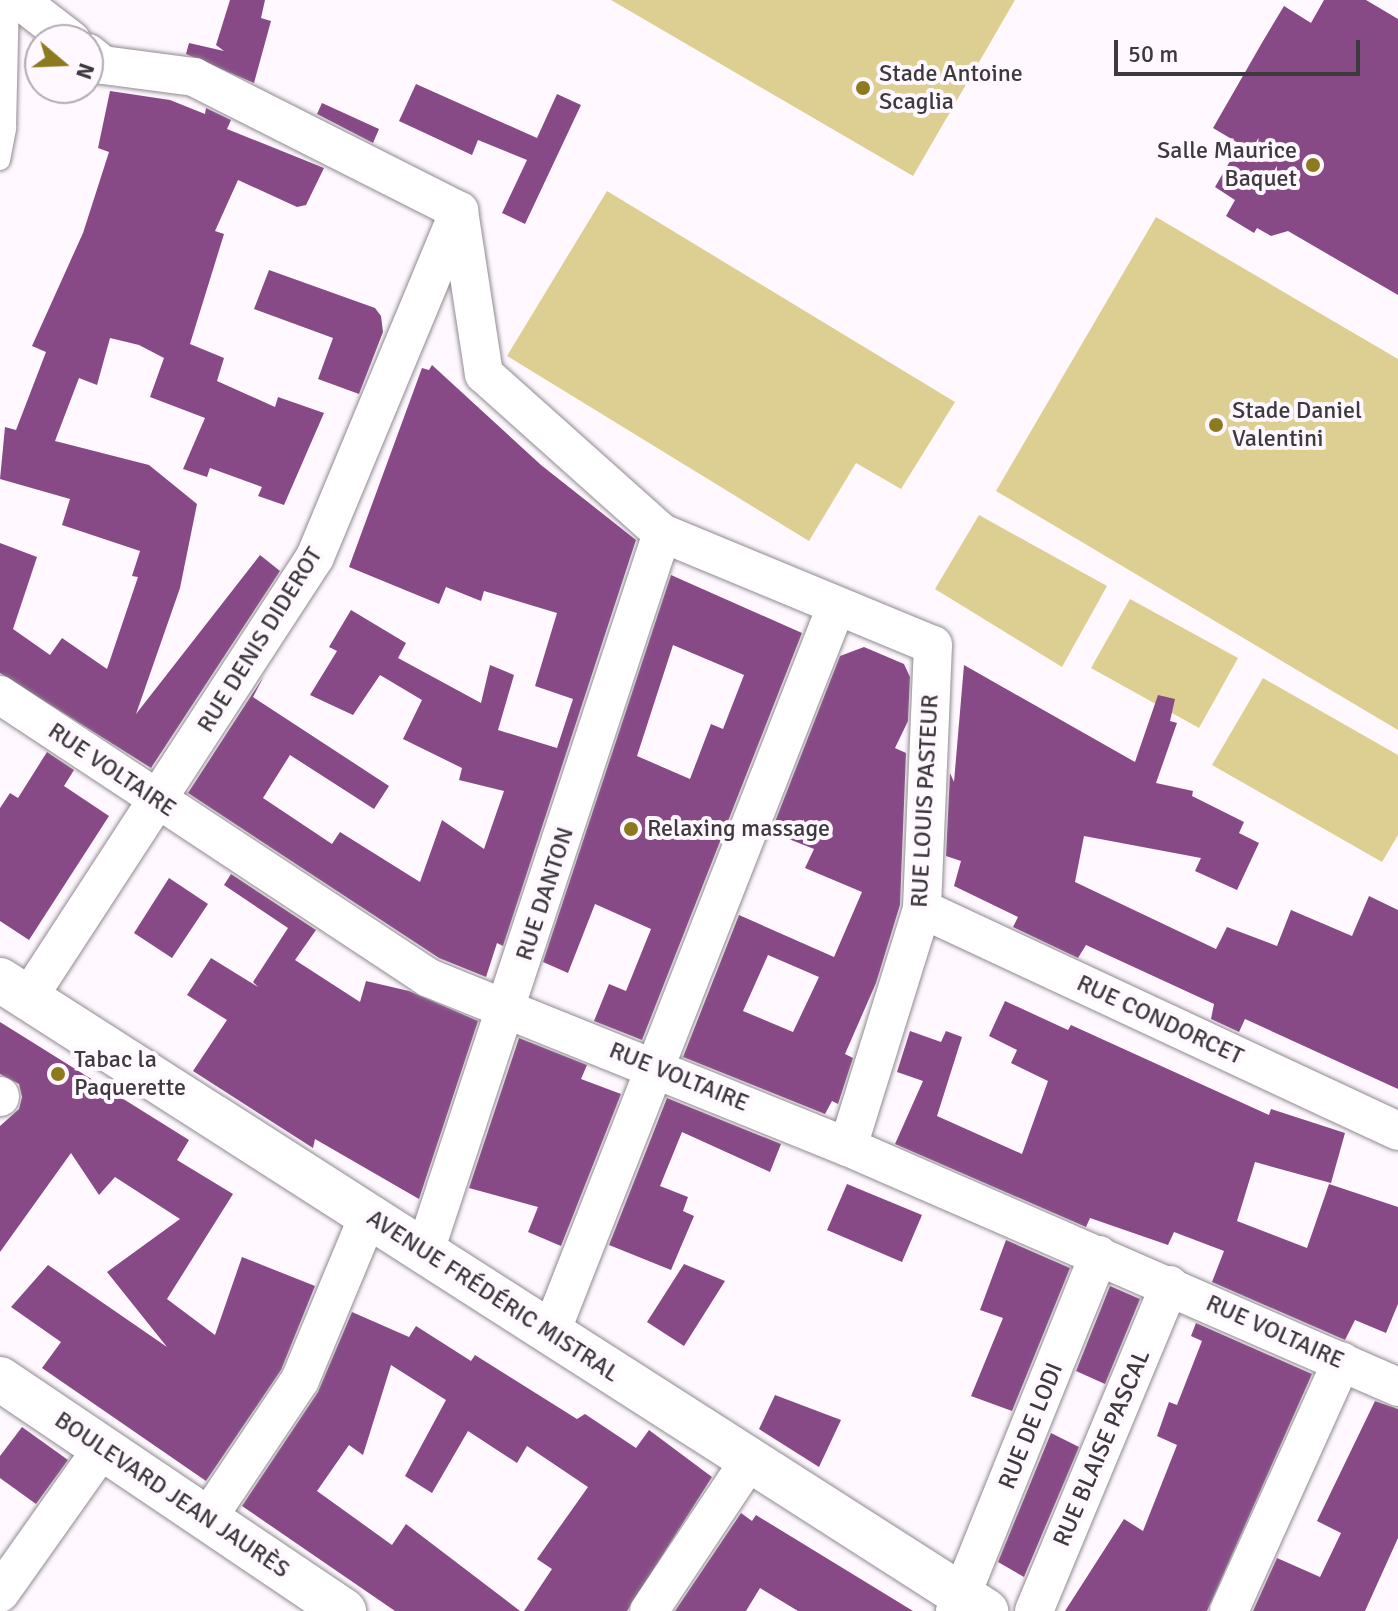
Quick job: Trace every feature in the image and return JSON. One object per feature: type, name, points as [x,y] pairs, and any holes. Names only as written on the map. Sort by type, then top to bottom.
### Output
[{"type":"main road","name":"AVENUE FRÉDÉRIC MISTRAL","points":[[14,989],[424,1254],[551,1332],[968,1606]]},
{"type":"main road","name":"BOULEVARD JEAN JAURÈS","points":[[0,1379],[344,1611]]},
{"type":"street","points":[[19,0],[50,24]]},
{"type":"street","points":[[104,65],[194,77],[459,211],[484,374],[662,533],[836,607],[551,1332]]},
{"type":"street","name":"RUE DENIS DIDEROT","points":[[14,989],[158,801],[315,557],[459,211]]},
{"type":"street","name":"RUE DANTON","points":[[424,1254],[662,533]]},
{"type":"street","name":"RUE LOUIS PASTEUR","points":[[836,607],[933,645],[922,909],[848,1147]]},
{"type":"street","name":"RUE VOLTAIRE","points":[[0,695],[429,978],[848,1147],[1398,1387]]},
{"type":"street","name":"RUE CONDORCET","points":[[922,909],[1398,1131]]},
{"type":"street","points":[[207,1519],[300,1380],[368,1217]]},
{"type":"street","name":"RUE DE LODI","points":[[968,1606],[1099,1255]]},
{"type":"street","name":"RUE BLAISE PASCAL","points":[[1034,1611],[1170,1285]]},
{"type":"street","points":[[1229,1611],[1342,1361]]},
{"type":"street","points":[[0,1593],[102,1449]]},
{"type":"street","points":[[649,1611],[749,1461]]},
{"type":"lane","points":[[0,160],[6,128],[9,0]]},
{"type":"shaded area","name":"Stade Antoine Scaglia","points":[[611,0],[1015,0],[913,176]]},
{"type":"shaded area","points":[[607,191],[955,402],[901,489],[856,463],[809,541],[507,356]]},
{"type":"shaded area","name":"Stade Daniel Valentini","points":[[1156,217],[1398,359],[1398,730],[996,491]]},
{"type":"shaded area","points":[[979,515],[1107,586],[1062,667],[935,589]]},
{"type":"shaded area","points":[[1130,599],[1238,658],[1199,728],[1091,668]]},
{"type":"shaded area","points":[[1263,678],[1398,755],[1398,835],[1382,862],[1212,765]]},
{"type":"building","points":[[230,0],[265,0],[261,18],[271,21],[254,83],[186,54],[189,43],[224,51],[216,45]]},
{"type":"building","name":"Salle Maurice Baquet","points":[[1324,0],[1366,0],[1398,19],[1398,295],[1288,231],[1271,236],[1257,228],[1254,233],[1226,216],[1235,200],[1215,187],[1240,144],[1213,128],[1263,41],[1284,6],[1311,23]]},
{"type":"building","points":[[416,84],[537,138],[557,94],[581,105],[525,224],[502,213],[527,160],[478,140],[472,155],[399,121]]},
{"type":"building","points":[[110,91],[170,100],[205,114],[206,108],[231,120],[227,129],[324,168],[306,205],[297,207],[238,180],[215,231],[224,234],[190,344],[224,358],[217,381],[275,407],[278,397],[324,413],[284,505],[258,496],[262,487],[210,468],[207,477],[183,469],[205,418],[150,397],[164,358],[139,345],[110,338],[97,385],[79,378],[55,441],[149,465],[197,504],[180,588],[136,714],[260,555],[280,571],[151,768],[0,673],[0,543],[37,557],[13,629],[50,655],[62,638],[107,669],[138,577],[132,576],[140,551],[62,525],[70,499],[0,479],[5,427],[16,430],[46,352],[32,346],[83,233],[109,152],[98,148]]},
{"type":"building","points":[[322,103],[379,129],[373,143],[317,114]]},
{"type":"building","points":[[269,270],[375,308],[381,316],[383,332],[359,394],[318,379],[333,338],[254,309]]},
{"type":"building","points":[[432,365],[541,465],[636,540],[503,946],[497,943],[486,977],[439,958],[188,793],[264,676],[253,697],[389,786],[374,809],[290,755],[263,798],[332,844],[340,832],[420,882],[442,820],[484,849],[504,791],[459,780],[462,768],[403,739],[422,700],[380,675],[353,715],[310,695],[337,651],[329,647],[351,610],[406,643],[398,658],[481,703],[490,665],[514,675],[498,730],[557,748],[573,699],[535,686],[557,613],[484,591],[481,601],[446,587],[439,604],[349,567],[422,368],[429,370]]},
{"type":"building","points":[[671,575],[802,633],[642,1040],[594,1021],[609,984],[626,991],[651,929],[595,904],[568,973],[543,962]],"holes":[[[673,645],[744,675],[723,729],[711,724],[690,779],[637,756]]]},
{"type":"building","points":[[864,647],[904,664],[910,677],[908,721],[895,748],[906,753],[900,905],[876,983],[845,1054],[853,1058],[838,1104],[832,1101],[825,1114],[683,1057],[739,915],[834,957],[862,892],[805,868],[814,849],[771,832],[840,656]],"holes":[[[768,955],[819,977],[793,1032],[743,1011]]]},
{"type":"building","points":[[964,665],[1135,762],[1158,695],[1175,699],[1170,721],[1177,723],[1156,783],[1193,791],[1192,796],[1244,822],[1239,833],[1259,843],[1237,890],[1195,871],[1201,858],[1084,836],[1075,882],[1216,949],[1227,927],[1277,946],[1291,910],[1352,936],[1369,896],[1398,910],[1398,1089],[1245,1019],[1239,1032],[1211,1019],[1214,1004],[1086,945],[1078,958],[1013,927],[1018,917],[954,886],[961,861],[946,856],[950,773],[954,782]]},
{"type":"building","points":[[47,752],[74,770],[64,786],[109,816],[29,940],[0,921],[0,808],[10,793],[18,798]]},
{"type":"building","points":[[231,874],[316,930],[295,960],[360,1002],[366,981],[409,991],[478,1021],[419,1199],[315,1139],[313,1148],[193,1071],[227,1020],[187,995],[211,958],[258,987],[253,982],[288,928],[224,885]]},
{"type":"building","points":[[169,878],[208,904],[172,958],[134,933]]},
{"type":"building","points":[[1005,1001],[1068,1030],[1071,1025],[1269,1115],[1271,1109],[1345,1133],[1331,1183],[1255,1162],[1237,1221],[1307,1248],[1329,1184],[1398,1207],[1398,1304],[1386,1333],[1355,1320],[1345,1340],[1212,1282],[1224,1251],[1174,1232],[1168,1245],[1090,1218],[1086,1227],[895,1144],[923,1081],[897,1072],[910,1031],[941,1042],[946,1031],[962,1037],[937,1116],[1022,1154],[1048,1081],[1011,1063],[1017,1050],[989,1036]]},
{"type":"building","points":[[0,1022],[189,1140],[177,1160],[233,1194],[167,1299],[215,1335],[242,1257],[315,1286],[281,1370],[206,1481],[42,1368],[61,1342],[11,1307],[48,1265],[167,1347],[107,1272],[180,1219],[115,1177],[99,1195],[71,1153],[0,1252],[0,1126],[19,1109],[22,1097],[19,1084],[0,1074]]},
{"type":"building","points":[[519,1038],[587,1065],[581,1079],[621,1094],[561,1246],[528,1232],[538,1207],[469,1188]]},
{"type":"building","points":[[667,1098],[781,1144],[770,1172],[682,1132],[660,1186],[688,1197],[683,1211],[694,1216],[671,1270],[609,1245]]},
{"type":"building","points":[[847,1184],[922,1215],[902,1262],[827,1230]]},
{"type":"building","points":[[1006,1240],[1070,1268],[1012,1411],[971,1396],[1003,1318],[980,1310]]},
{"type":"building","points":[[684,1264],[725,1281],[684,1346],[647,1322]]},
{"type":"building","points":[[1110,1286],[1140,1299],[1105,1384],[1076,1371]]},
{"type":"building","points":[[352,1312],[409,1337],[416,1326],[471,1361],[475,1355],[577,1419],[585,1414],[636,1448],[649,1430],[712,1477],[627,1611],[524,1611],[552,1569],[537,1559],[588,1487],[527,1446],[517,1463],[468,1431],[432,1493],[405,1476],[446,1400],[391,1365],[363,1455],[349,1445],[317,1491],[392,1545],[406,1524],[520,1611],[395,1611],[242,1506],[318,1392]]},
{"type":"building","points":[[1196,1323],[1312,1374],[1207,1611],[1065,1611],[1124,1519],[1143,1531],[1177,1445],[1157,1436],[1169,1402],[1177,1405],[1202,1341],[1191,1336]]},
{"type":"building","points":[[775,1395],[841,1420],[819,1467],[759,1429]]},
{"type":"building","points":[[1375,1401],[1398,1409],[1398,1538],[1365,1611],[1253,1611],[1277,1558],[1320,1577],[1341,1533],[1317,1521]]},
{"type":"building","points":[[22,1427],[68,1460],[36,1504],[0,1478],[0,1456]]},
{"type":"building","points":[[1051,1433],[1079,1447],[1024,1577],[998,1562]]},
{"type":"building","points":[[741,1513],[752,1521],[756,1515],[913,1611],[798,1611],[760,1588],[746,1611],[675,1611]]},
{"type":"place","name":"Stade Antoine Scaglia","points":[[863,88]]},
{"type":"place","name":"Salle Maurice Baquet","points":[[1313,165]]},
{"type":"place","name":"Stade Daniel Valentini","points":[[1216,425]]},
{"type":"place","name":"Relaxing massage","points":[[631,829]]},
{"type":"place","name":"Tabac la Paquerette","points":[[58,1074]]}]
